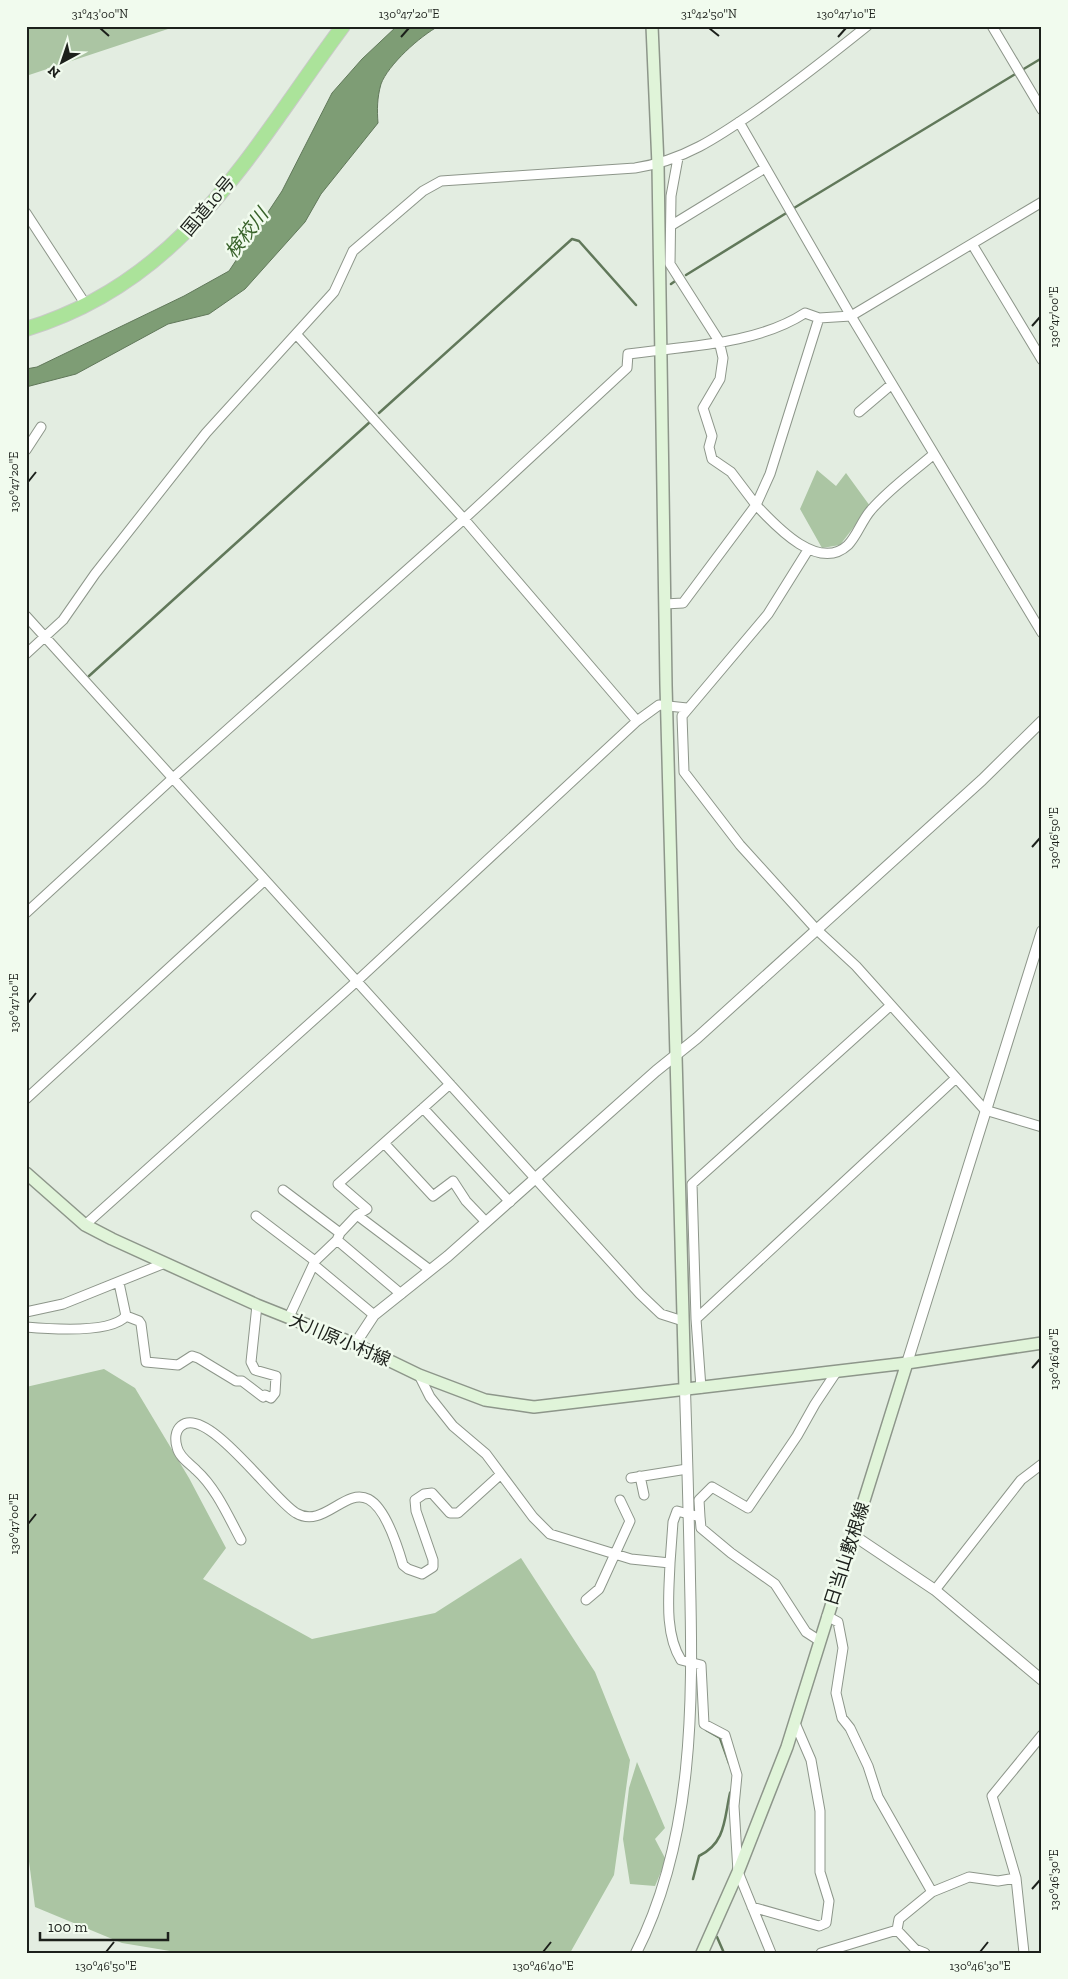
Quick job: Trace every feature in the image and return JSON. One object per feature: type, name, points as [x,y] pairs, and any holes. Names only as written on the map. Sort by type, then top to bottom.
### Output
[{"type":"highway","name":"国道10号","points":[[26,329],[48,323],[119,287],[150,265],[198,220],[221,194],[343,26]]},
{"type":"main road","points":[[652,26],[658,165],[667,707],[685,1390],[907,1363],[1042,1343]]},
{"type":"main road","name":"大川原小村線","points":[[26,1173],[85,1224],[112,1239],[257,1305],[355,1344],[419,1375],[485,1400],[534,1407],[685,1390]]},
{"type":"main road","name":"日当山敷根線","points":[[702,1953],[738,1872],[795,1723],[907,1363]]},
{"type":"street","points":[[26,654],[46,638],[63,620],[95,574],[206,433],[334,292],[353,251],[433,183],[658,165],[678,158],[697,150],[801,79],[867,26]]},
{"type":"street","points":[[992,26],[1042,110]]},
{"type":"street","points":[[739,122],[851,316],[1042,632]]},
{"type":"street","points":[[678,158],[671,196],[670,264],[719,341],[723,358],[720,379],[702,408],[712,436],[709,447],[712,459],[731,472],[756,505],[780,530],[808,550],[833,552],[843,549],[850,543],[871,510],[934,454]]},
{"type":"street","points":[[672,225],[765,168]]},
{"type":"street","points":[[26,912],[173,778],[464,520],[627,368],[628,354],[761,334],[787,325],[805,313],[819,318],[851,316],[1042,202]]},
{"type":"street","points":[[26,213],[86,305]]},
{"type":"street","points":[[972,244],[1042,360]]},
{"type":"street","points":[[665,604],[683,603],[756,505],[770,474],[819,318]]},
{"type":"street","points":[[296,334],[464,520],[637,721]]},
{"type":"street","points":[[859,412],[892,384]]},
{"type":"street","points":[[26,450],[41,427]]},
{"type":"street","points":[[808,550],[768,614],[682,716],[684,772],[740,845],[816,929],[856,966],[985,1110],[1042,1127]]},
{"type":"street","points":[[26,616],[654,1308],[661,1314],[683,1321]]},
{"type":"street","points":[[85,1224],[357,981],[637,721],[659,706],[687,708]]},
{"type":"street","points":[[355,1344],[374,1315],[430,1270],[536,1179],[982,780],[1042,721]]},
{"type":"street","points":[[26,1099],[265,880]]},
{"type":"street","points":[[907,1363],[1042,931]]},
{"type":"street","points":[[701,1388],[696,1319],[692,1184],[891,1005]]},
{"type":"street","points":[[696,1319],[956,1078]]},
{"type":"street","points":[[289,1317],[314,1263],[357,1214],[367,1209],[338,1184],[450,1084]]},
{"type":"street","points":[[423,1108],[510,1202]]},
{"type":"street","points":[[384,1143],[433,1196],[453,1182],[466,1201],[486,1222]]},
{"type":"street","points":[[283,1190],[338,1236],[401,1294]]},
{"type":"street","points":[[357,1214],[430,1270]]},
{"type":"street","points":[[256,1216],[374,1315]]},
{"type":"street","points":[[26,1312],[63,1304],[165,1263]]},
{"type":"street","points":[[119,1283],[126,1316]]},
{"type":"street","points":[[126,1316],[140,1321],[146,1362],[178,1365],[192,1356],[236,1381],[242,1382],[263,1397],[265,1395],[271,1398],[275,1393],[276,1376],[255,1370],[252,1362],[257,1305]]},
{"type":"street","points":[[26,1327],[90,1329],[122,1320],[126,1316]]},
{"type":"street","points":[[820,1641],[806,1632],[775,1584],[731,1553],[701,1528],[699,1500],[712,1487],[748,1508],[798,1436],[815,1404],[837,1371]]},
{"type":"street","points":[[419,1375],[430,1397],[453,1426],[486,1454],[540,1526],[550,1534],[631,1559],[670,1563]]},
{"type":"street","points":[[636,1953],[657,1902],[679,1819],[687,1757],[692,1661],[685,1390]]},
{"type":"street","points":[[241,1540],[206,1480],[183,1458],[177,1448],[176,1434],[180,1427],[185,1424],[202,1425],[213,1431],[238,1454],[272,1493],[298,1515],[306,1517],[317,1516],[342,1501],[360,1496],[370,1500],[389,1522],[403,1565],[422,1574],[433,1567],[433,1560],[416,1511],[415,1500],[424,1494],[432,1493],[450,1513],[458,1513],[500,1475]]},
{"type":"street","points":[[936,1590],[1022,1480],[1042,1464]]},
{"type":"street","points":[[644,1495],[635,1477],[687,1469]]},
{"type":"street","points":[[586,1600],[599,1589],[613,1554],[630,1521],[619,1505]]},
{"type":"street","points":[[700,1517],[677,1511],[673,1522],[668,1605],[672,1636],[676,1652],[681,1660],[692,1661],[701,1665],[704,1724],[725,1735],[737,1774],[734,1806],[738,1872],[749,1894],[769,1951]]},
{"type":"street","points":[[853,1535],[936,1590],[1042,1680]]},
{"type":"street","points":[[827,1616],[838,1622],[843,1648],[836,1693],[842,1718],[850,1728],[868,1766],[878,1797],[932,1892]]},
{"type":"street","points":[[752,1907],[819,1926],[826,1923],[829,1901],[820,1872],[820,1811],[811,1760],[795,1723]]},
{"type":"street","points":[[1024,1953],[1016,1878],[992,1796],[1042,1735]]},
{"type":"street","points":[[897,1930],[899,1919],[932,1892],[970,1877],[998,1881],[1016,1878]]},
{"type":"street","points":[[821,1953],[897,1930]]},
{"type":"street","points":[[897,1930],[915,1949],[925,1953]]},
{"type":"shaded area","points":[[26,26],[177,26],[26,76]]},
{"type":"shaded area","points":[[397,26],[439,26],[414,44],[390,68],[381,84],[378,123],[321,194],[305,222],[245,289],[209,314],[168,324],[76,374],[26,387],[26,369],[37,367],[184,296],[229,271],[282,191],[332,93],[362,59]]},
{"type":"shaded area","points":[[817,470],[836,486],[846,473],[870,506],[840,545],[822,548],[800,509]]},
{"type":"shaded area","points":[[104,1369],[135,1388],[189,1478],[226,1548],[203,1579],[312,1639],[435,1613],[521,1558],[595,1672],[630,1760],[614,1875],[570,1953],[182,1953],[122,1943],[35,1907],[28,1854],[26,1854],[26,1437],[28,1433],[26,1387]]},
{"type":"shaded area","points":[[637,1762],[665,1828],[655,1839],[666,1860],[655,1886],[630,1884],[623,1839],[629,1788]]},
{"type":"waterway","points":[[1022,70],[1042,58]]},
{"type":"waterway","points":[[794,208],[1017,73]]},
{"type":"waterway","points":[[686,275],[788,212]]},
{"type":"waterway","points":[[379,413],[572,239],[579,241],[636,305]]},
{"type":"waterway","points":[[671,284],[678,279]]},
{"type":"waterway","points":[[89,676],[371,421]]},
{"type":"waterway","points":[[706,1730],[720,1738],[729,1763]]},
{"type":"waterway","points":[[693,1879],[699,1856],[708,1851],[719,1837],[725,1821],[730,1793],[733,1789]]},
{"type":"waterway","points":[[717,1937],[724,1953]]},
{"type":"water label","name":"検校川","points":[[246,233]]}]
